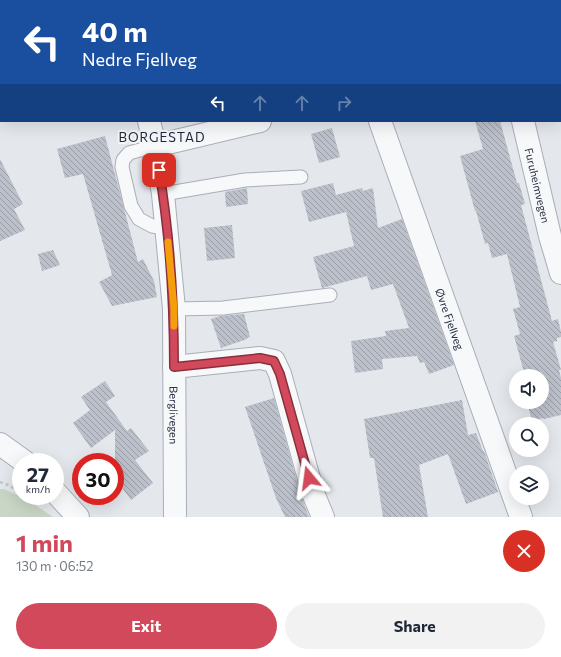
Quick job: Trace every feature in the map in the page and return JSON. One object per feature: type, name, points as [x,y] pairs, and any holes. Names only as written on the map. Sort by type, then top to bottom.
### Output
[{"type":"street","name":"Berglivegen","points":[[149,122],[163,194],[174,309],[175,517]]},
{"type":"street","points":[[155,146],[256,122]]},
{"type":"street","name":"Øvre Fjellveg","points":[[380,122],[521,517]]},
{"type":"street","name":"Furuheimvegen","points":[[523,122],[550,236],[561,273]]},
{"type":"street","points":[[174,367],[260,358],[274,361],[280,374],[313,493],[323,517]]},
{"type":"street","points":[[0,444],[12,453]]},
{"type":"street","points":[[64,502],[78,517]]},
{"type":"lane","points":[[155,146],[129,153],[123,160],[122,167],[131,206],[139,219],[152,226],[166,228]]},
{"type":"lane","points":[[163,194],[244,180],[302,177]]},
{"type":"lane","points":[[174,309],[223,308],[330,295]]},
{"type":"path","points":[[0,482],[12,487]]},
{"type":"green space","points":[[0,489],[4,489],[12,493],[12,505],[35,505],[53,517],[0,517]]},
{"type":"building","points":[[475,122],[500,122],[517,183],[519,183],[525,204],[521,205],[552,321],[558,319],[561,332],[561,337],[557,338],[557,341],[553,342],[561,370],[559,370],[561,378],[561,415],[549,418],[531,417],[529,409],[549,409],[549,369],[523,369],[514,336],[520,334],[513,309],[520,307],[507,254],[492,258],[488,243],[485,244],[460,156],[483,149]]},
{"type":"building","points":[[332,128],[340,157],[319,163],[311,134]]},
{"type":"building","points":[[105,136],[138,262],[143,259],[154,281],[157,297],[112,306],[99,282],[112,275],[83,174],[65,178],[57,149]]},
{"type":"building","points":[[0,159],[23,204],[14,209],[25,230],[0,241]]},
{"type":"building","points":[[333,183],[336,195],[362,188],[363,191],[373,188],[378,228],[402,219],[454,365],[429,374],[424,362],[420,363],[417,356],[382,359],[383,369],[355,373],[351,341],[386,336],[385,331],[409,328],[393,284],[371,290],[367,276],[322,288],[313,257],[354,246],[346,212],[309,222],[301,191]]},
{"type":"building","points":[[247,188],[248,204],[226,207],[225,192]]},
{"type":"building","points":[[232,225],[235,258],[207,261],[204,228]]},
{"type":"building","points":[[53,250],[60,265],[42,271],[38,254]]},
{"type":"building","points":[[244,314],[250,337],[221,348],[211,319],[220,316]]},
{"type":"building","points":[[105,381],[115,396],[106,402],[127,431],[131,428],[149,451],[135,460],[153,483],[131,500],[124,490],[124,453],[115,453],[115,430],[91,448],[73,423],[90,410],[81,397]]},
{"type":"building","points":[[274,398],[301,496],[309,517],[285,517],[276,498],[245,407]]},
{"type":"building","points":[[462,400],[468,435],[476,433],[484,451],[498,492],[466,504],[448,454],[419,465],[428,517],[383,517],[374,458],[370,458],[364,419]]},
{"type":"slow traffic","points":[[168,242],[174,309],[174,326]]},
{"type":"district","name":"BORGESTAD","points":[[162,137]]},
{"type":"route","points":[[159,170],[163,194],[174,309],[174,367],[260,358],[274,361],[280,374],[309,478]]}]
